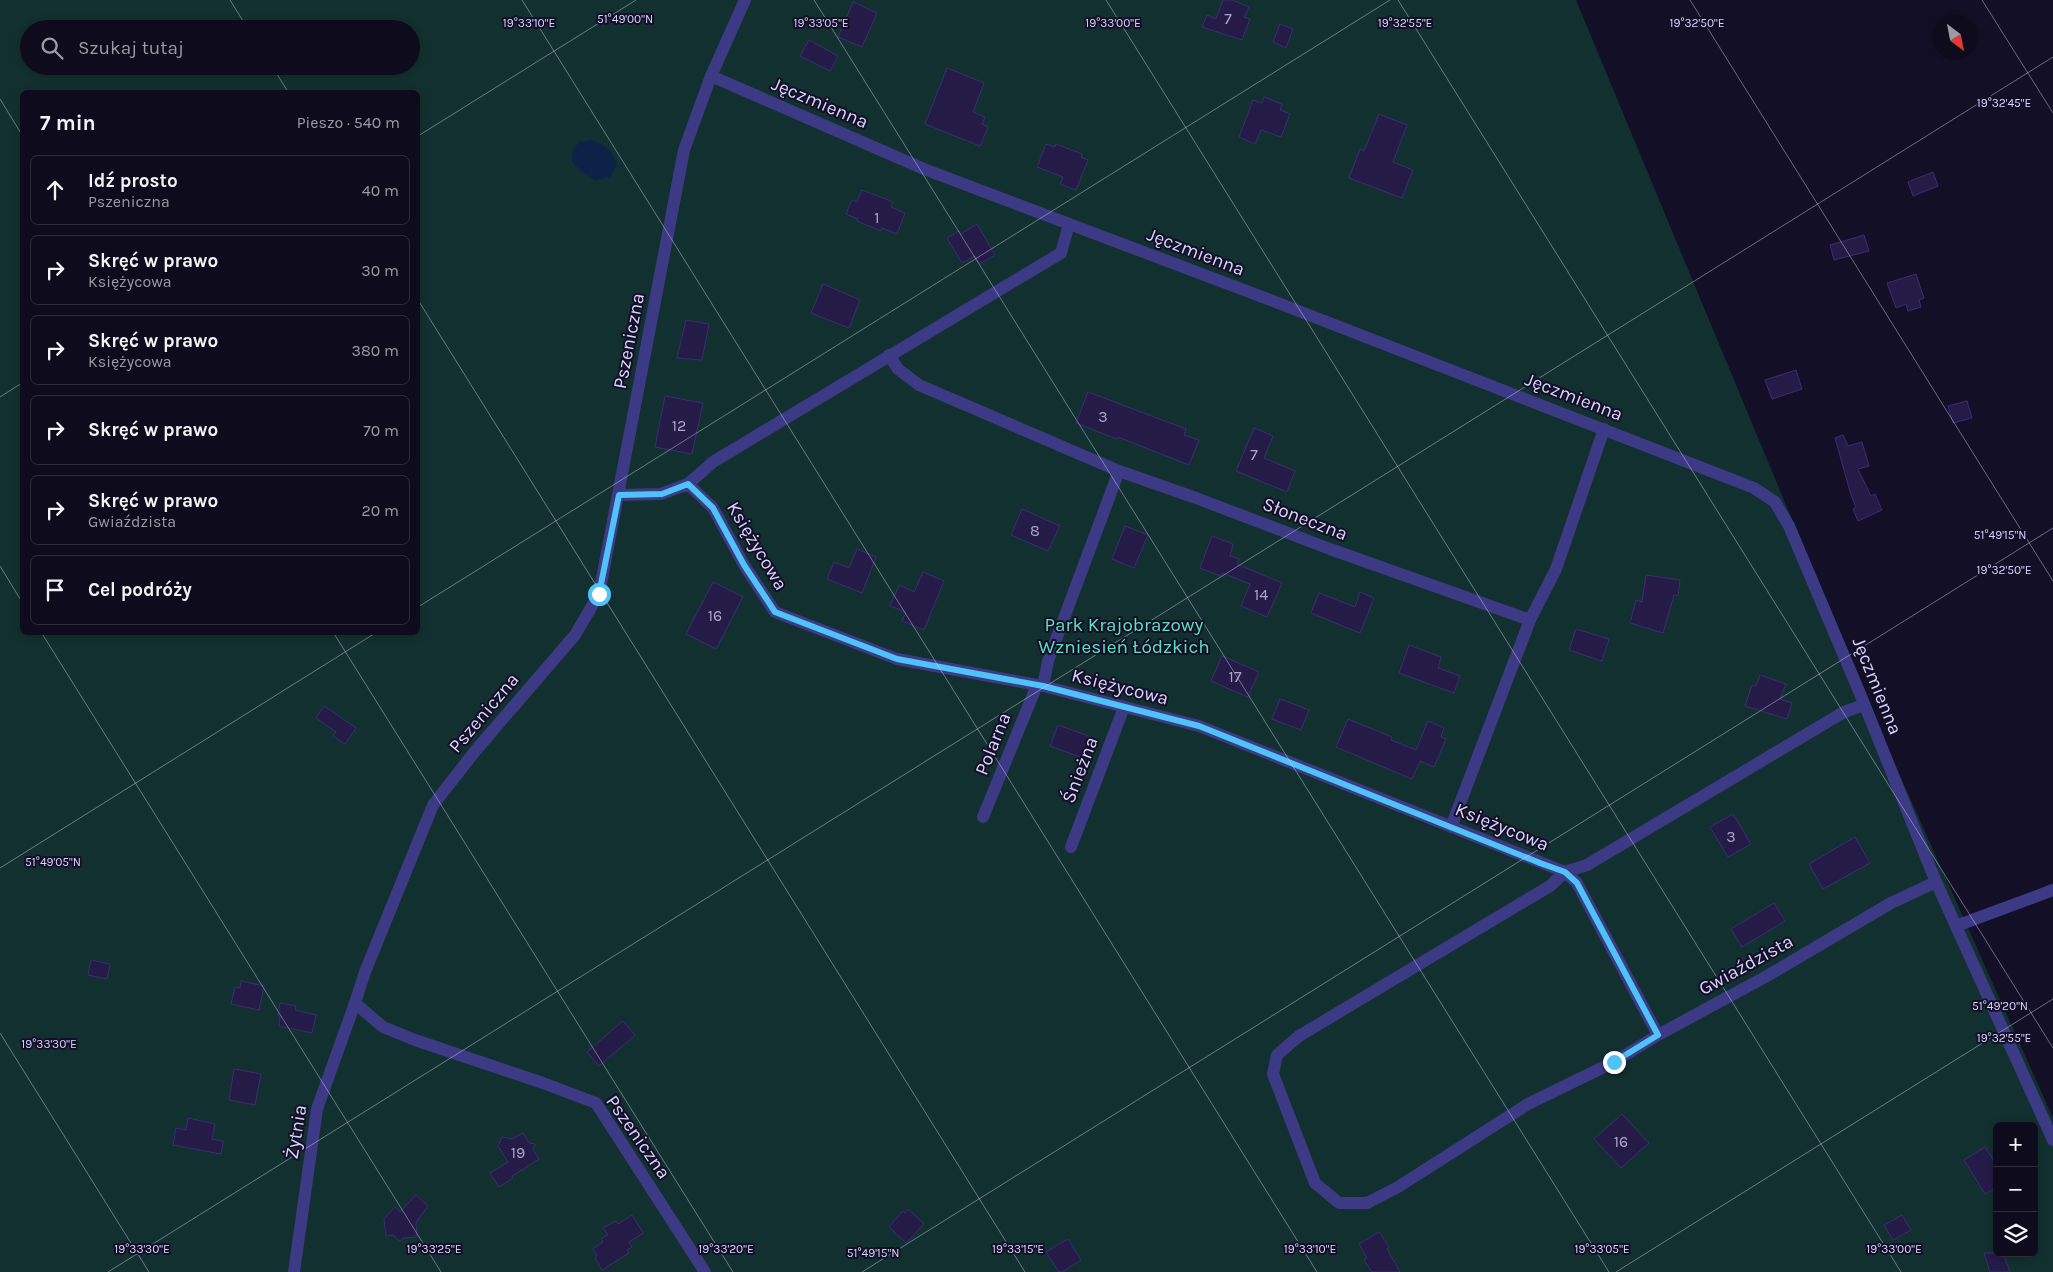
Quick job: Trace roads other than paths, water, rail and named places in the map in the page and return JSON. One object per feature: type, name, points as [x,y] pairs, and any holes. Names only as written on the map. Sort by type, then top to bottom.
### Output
[{"type":"street","name":"Pszeniczna","points":[[705,1272],[596,1103],[383,1028],[355,1003],[365,972],[433,805],[476,750],[575,635],[599,594],[684,150],[711,76],[745,0]]},
{"type":"street","name":"Jęczmienna","points":[[711,76],[924,169],[1604,429],[1754,488],[1775,502],[1789,526],[1936,882],[2053,1140]]},
{"type":"street","points":[[619,495],[662,494],[688,484],[713,462],[1060,253],[1069,224]]},
{"type":"street","name":"Słoneczna","points":[[889,355],[898,369],[919,385],[1119,471],[1196,498],[1330,550],[1530,620]]},
{"type":"street","points":[[1451,827],[1530,620],[1556,569],[1604,429]]},
{"type":"street","name":"Polarna","points":[[983,817],[1040,686],[1119,471]]},
{"type":"street","name":"Księżycowa","points":[[688,484],[713,508],[744,565],[775,612],[897,659],[1040,686],[1199,726],[1565,872]]},
{"type":"street","points":[[1658,1035],[1577,883],[1565,872],[1587,865],[1844,712],[1864,705]]},
{"type":"street","name":"Śnieżna","points":[[1071,847],[1124,707]]},
{"type":"street","name":"Gwiaździsta","points":[[1565,872],[1550,886],[1299,1036],[1278,1055],[1273,1074],[1315,1182],[1339,1203],[1367,1203],[1398,1187],[1528,1104],[1614,1062],[1658,1035],[1767,976],[1891,903],[1936,882]]},
{"type":"street","points":[[1956,926],[2053,890]]},
{"type":"street","name":"Żytnia","points":[[294,1272],[317,1109],[355,1003]]},
{"type":"water","points":[[591,140],[607,148],[615,159],[617,164],[610,177],[595,180],[582,172],[572,162],[572,152],[579,142]]},
{"type":"park label","name":"Park Krajobrazowy Wzniesień Łódzkich","points":[[1124,636]]}]
